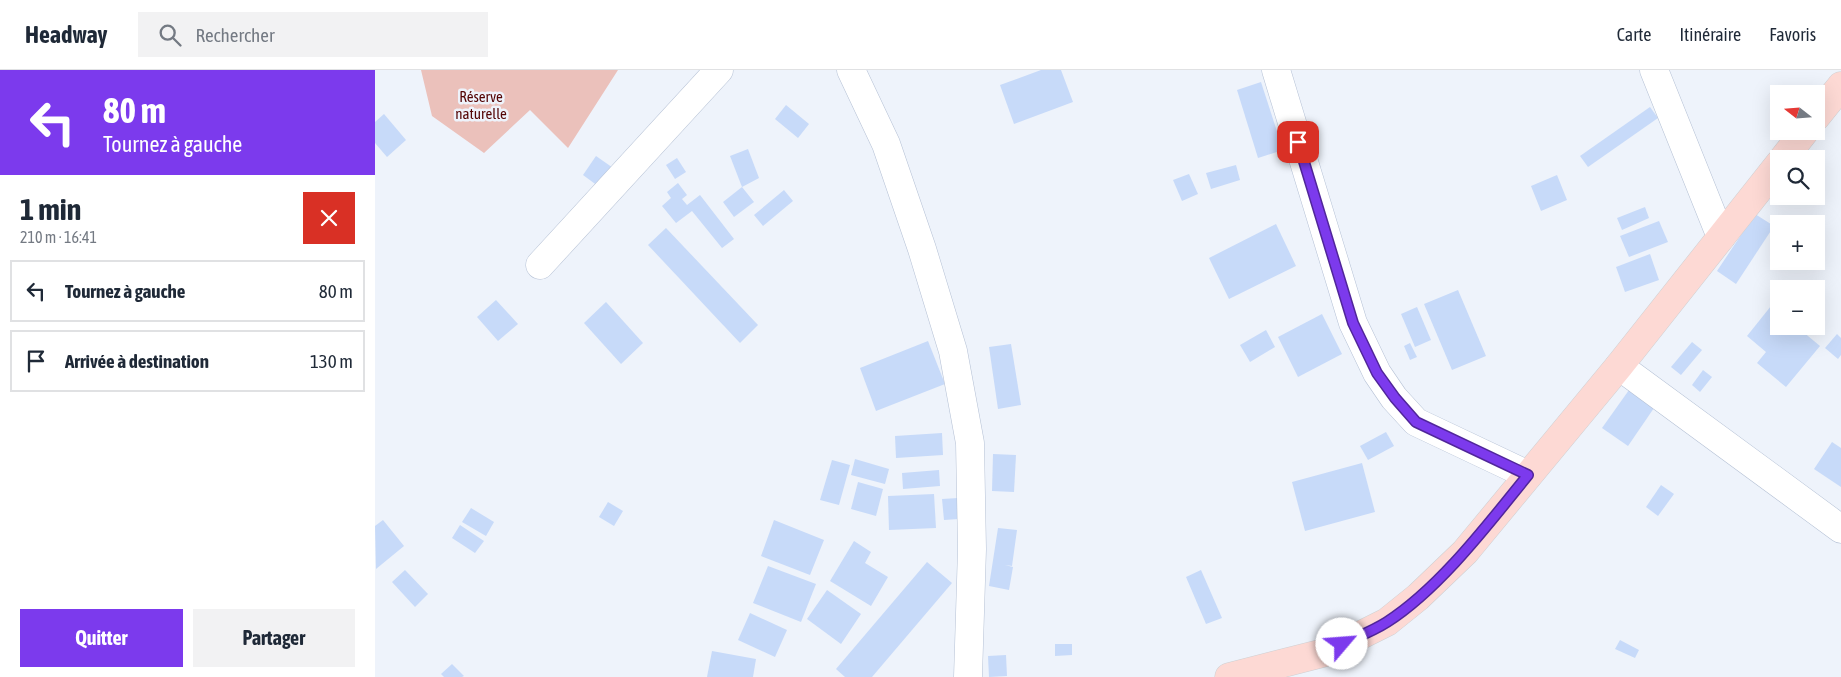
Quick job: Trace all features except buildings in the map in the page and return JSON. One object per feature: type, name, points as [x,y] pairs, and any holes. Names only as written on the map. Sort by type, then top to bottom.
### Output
[{"type":"main road","points":[[1825,106],[1841,86]]},
{"type":"main road","points":[[1790,150],[1798,140]]},
{"type":"main road","points":[[1229,677],[1327,652],[1387,622],[1418,597],[1465,552],[1619,366],[1770,175]]},
{"type":"street","points":[[540,264],[719,70]]},
{"type":"street","points":[[851,70],[885,144],[922,249],[953,351],[970,443],[972,550],[967,677]]},
{"type":"street","points":[[1276,70],[1353,323],[1377,373],[1416,422],[1528,475]]},
{"type":"street","points":[[1654,70],[1721,237]]},
{"type":"street","points":[[1619,366],[1841,529]]},
{"type":"green space","name":"Réserve naturelle","points":[[421,70],[618,70],[568,148],[530,110],[484,153],[432,116]]},
{"type":"route","points":[[1298,142],[1353,323],[1377,373],[1416,422],[1528,475],[1465,552],[1418,597],[1387,622],[1342,644]]}]
